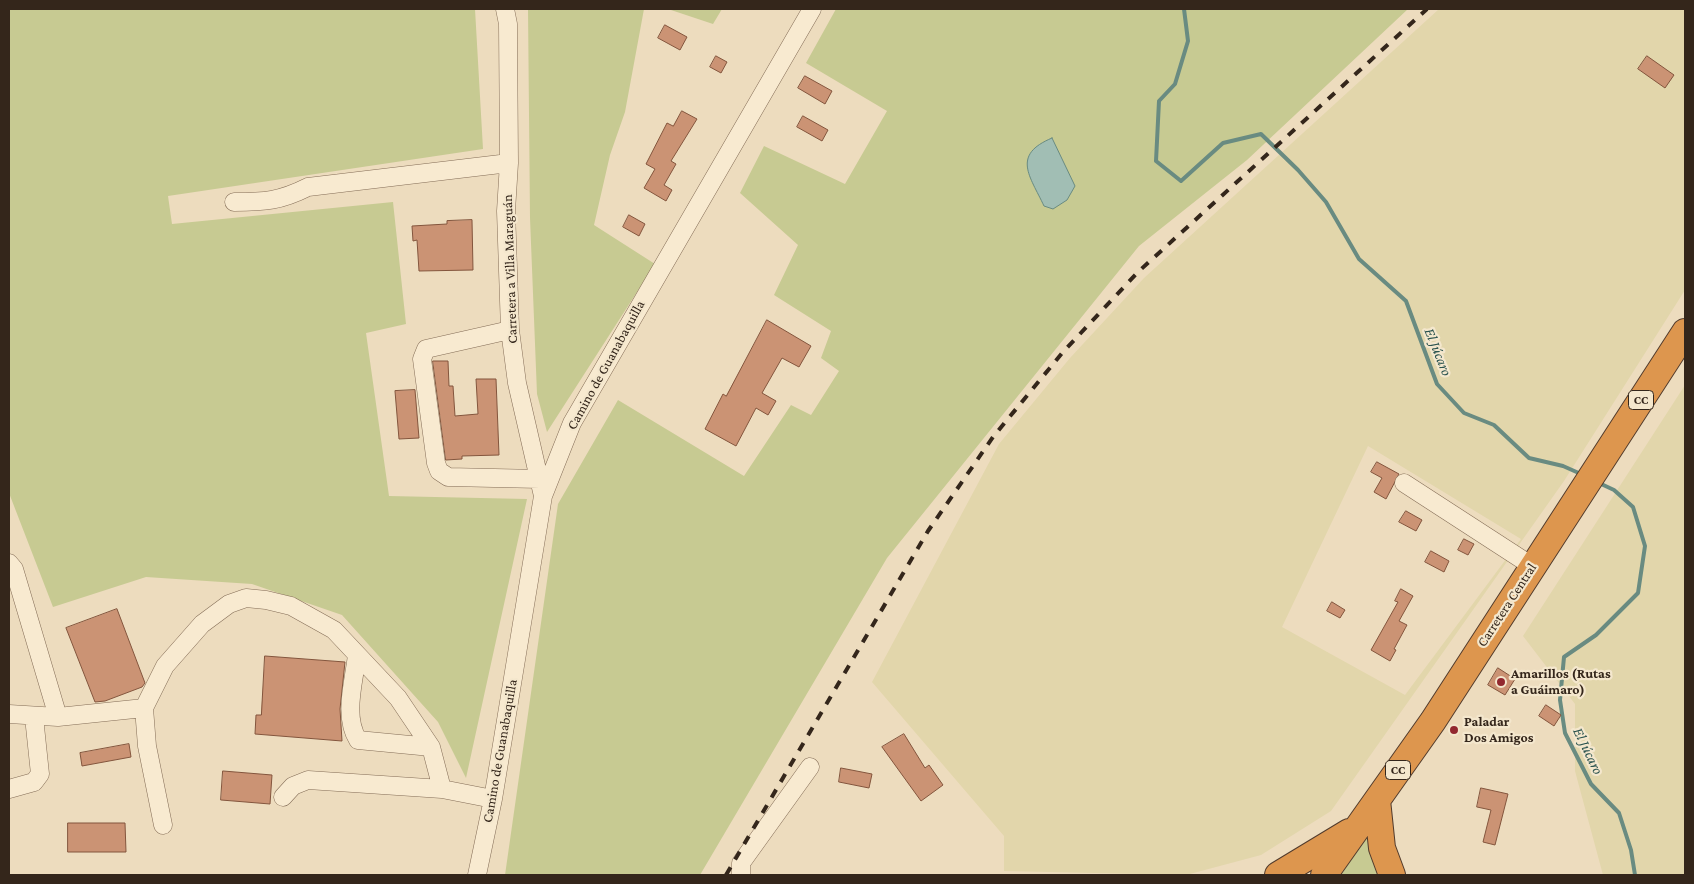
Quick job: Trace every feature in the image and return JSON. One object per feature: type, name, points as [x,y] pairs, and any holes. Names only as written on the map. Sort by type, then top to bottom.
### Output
[{"type":"highway","name":"Carretera Central","points":[[1324,875],[1433,721],[1685,332]]},
{"type":"highway","points":[[1377,800],[1382,848],[1392,875]]},
{"type":"highway","points":[[1278,875],[1358,827]]},
{"type":"street","name":"Carretera a Villa Maraguán","points":[[505,9],[508,24],[510,163],[506,211],[510,330],[516,383],[541,488]]},
{"type":"street","name":"Camino de Guanabaquilla","points":[[478,875],[493,799],[541,488],[572,423],[812,9]]},
{"type":"street","points":[[234,202],[264,202],[287,198],[308,187],[510,163]]},
{"type":"street","points":[[510,330],[426,349],[422,359],[436,463],[439,471],[448,477],[541,488]]},
{"type":"street","points":[[1404,483],[1532,566]]},
{"type":"street","points":[[9,564],[14,568],[58,717]]},
{"type":"street","points":[[163,825],[147,746],[144,708],[165,666],[202,624],[229,604],[246,598],[290,606],[334,630],[398,698],[431,748],[442,789]]},
{"type":"street","points":[[357,655],[350,716],[352,729],[358,740],[431,748]]},
{"type":"street","points":[[9,714],[58,717],[144,708]]},
{"type":"street","points":[[9,789],[34,782],[40,774],[34,717]]},
{"type":"street","points":[[740,875],[741,863],[810,767]]},
{"type":"street","points":[[283,797],[293,786],[308,780],[442,789],[493,799]]},
{"type":"shaded area","points":[[1439,9],[1685,9],[1685,290],[1564,481],[1331,811],[1261,855],[1186,875],[1004,871],[1004,836],[872,682],[999,444],[1070,358],[1144,278]],"holes":[[[1368,446],[1521,539],[1405,695],[1282,627]]]},
{"type":"shaded area","points":[[1685,385],[1685,875],[1603,875],[1575,771],[1575,704],[1523,636]]},
{"type":"green space","points":[[9,9],[475,9],[483,149],[168,196],[172,224],[393,202],[406,324],[366,333],[389,496],[527,499],[466,778],[438,722],[342,615],[252,584],[146,577],[53,607],[9,493]]},
{"type":"green space","points":[[528,9],[644,9],[625,112],[610,155],[594,225],[655,264],[547,432],[537,394],[530,218]]},
{"type":"green space","points":[[668,9],[722,9],[713,24]]},
{"type":"green space","points":[[836,9],[1408,9],[1247,160],[1139,246],[887,558],[700,875],[505,875],[558,504],[618,400],[744,476],[791,405],[811,415],[839,371],[821,358],[831,331],[774,295],[798,245],[740,193],[764,146],[845,184],[887,111],[806,63]]},
{"type":"green space","points":[[1369,833],[1383,875],[1341,875]]},
{"type":"water","points":[[1052,138],[1075,186],[1067,200],[1053,209],[1044,206],[1027,167],[1031,152]]},
{"type":"building","points":[[665,25],[687,37],[680,50],[658,38]]},
{"type":"building","points":[[716,56],[727,62],[721,73],[710,67]]},
{"type":"building","points":[[1647,56],[1674,75],[1665,88],[1638,69]]},
{"type":"building","points":[[805,76],[832,91],[825,104],[798,88]]},
{"type":"building","points":[[682,111],[697,119],[671,161],[676,164],[664,185],[672,190],[666,201],[644,188],[655,169],[646,164],[667,123],[673,126]]},
{"type":"building","points":[[803,116],[828,130],[822,141],[797,127]]},
{"type":"building","points":[[629,215],[645,224],[639,236],[623,227]]},
{"type":"building","points":[[472,220],[473,270],[419,271],[417,240],[413,241],[412,226]]},
{"type":"building","points":[[767,320],[811,346],[799,367],[782,358],[762,393],[776,401],[768,415],[756,408],[736,446],[705,429],[723,394],[726,396]]},
{"type":"building","points":[[433,361],[448,361],[449,386],[453,386],[455,416],[478,414],[476,379],[496,379],[499,455],[462,456],[462,459],[446,460]]},
{"type":"building","points":[[415,390],[419,438],[399,439],[395,391]]},
{"type":"building","points":[[1377,462],[1399,474],[1386,499],[1374,492],[1382,478],[1371,472]]},
{"type":"building","points":[[1406,511],[1422,520],[1416,531],[1399,522]]},
{"type":"building","points":[[1464,539],[1474,544],[1468,555],[1458,550]]},
{"type":"building","points":[[1431,551],[1449,561],[1444,572],[1425,562]]},
{"type":"building","points":[[1401,589],[1413,596],[1399,621],[1407,625],[1394,649],[1396,650],[1390,661],[1371,650],[1398,602],[1395,601]]},
{"type":"building","points":[[1332,602],[1345,610],[1340,618],[1327,611]]},
{"type":"building","points":[[117,609],[145,683],[142,687],[105,701],[95,702],[66,628]]},
{"type":"building","points":[[265,656],[345,662],[340,709],[342,741],[255,734],[256,715],[261,715]]},
{"type":"building","name":"Amarillos (Rutas a Guáimaro)","points":[[1498,668],[1515,679],[1505,695],[1488,685]]},
{"type":"building","points":[[1546,705],[1561,715],[1554,726],[1539,716]]},
{"type":"building","points":[[904,734],[925,768],[929,765],[943,785],[921,801],[882,747]]},
{"type":"building","points":[[129,744],[131,757],[82,766],[80,753]]},
{"type":"building","points":[[841,768],[872,774],[869,788],[839,782]]},
{"type":"building","points":[[223,771],[272,775],[270,804],[221,800]]},
{"type":"building","points":[[1481,788],[1508,794],[1495,845],[1483,842],[1491,810],[1477,807]]},
{"type":"building","points":[[68,823],[125,823],[126,852],[68,852]]},
{"type":"waterway","name":"El Júcaro","points":[[1184,9],[1188,41],[1175,84],[1159,101],[1156,161],[1181,181],[1223,143],[1261,134],[1298,170],[1326,202],[1359,259],[1406,301],[1437,384],[1464,413],[1494,425],[1529,458],[1563,466],[1581,474]]},
{"type":"waterway","name":"El Júcaro","points":[[1599,483],[1614,490],[1633,507],[1645,546],[1638,593],[1596,635],[1564,657],[1560,700],[1565,733],[1591,784],[1619,813],[1631,850],[1635,875]]},
{"type":"railway","points":[[726,875],[928,531],[993,437],[1063,352],[1138,272],[1427,9]]},
{"type":"place","name":"Amarillos (Rutas a Guáimaro)","points":[[1501,682]]},
{"type":"place","name":"Paladar Dos Amigos","points":[[1454,730]]}]
